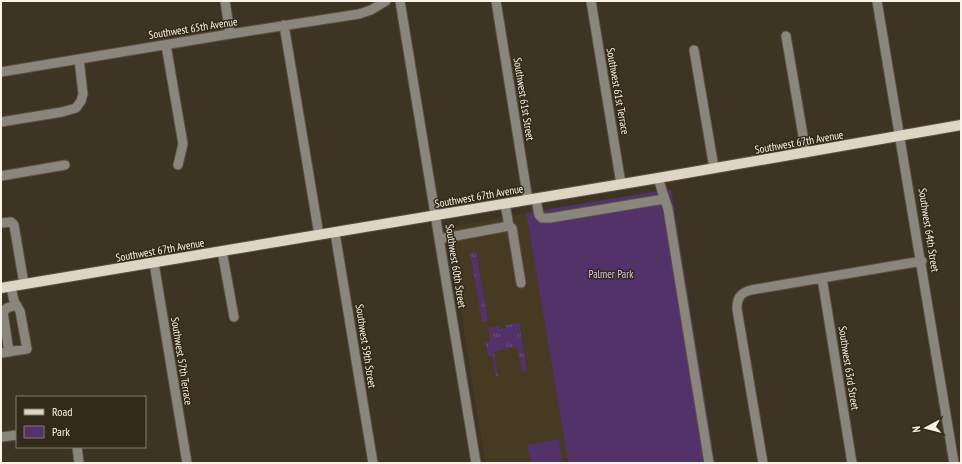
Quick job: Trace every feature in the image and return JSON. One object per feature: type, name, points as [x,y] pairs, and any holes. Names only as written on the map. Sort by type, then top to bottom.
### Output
[{"type":"main road","name":"Southwest 67th Avenue","points":[[6,287],[435,216],[961,125]]},
{"type":"street","points":[[225,1],[230,34]]},
{"type":"street","name":"Southwest 65th Avenue","points":[[1,72],[359,14],[371,10],[386,1]]},
{"type":"street","name":"Southwest 60th Street","points":[[400,1],[476,463]]},
{"type":"street","name":"Southwest 61st Street","points":[[496,1],[532,199],[539,215],[542,218],[550,218],[664,199]]},
{"type":"street","name":"Southwest 61st Terrace","points":[[591,1],[621,184]]},
{"type":"street","name":"Southwest 64th Street","points":[[878,1],[922,261],[954,463]]},
{"type":"street","points":[[284,25],[319,235]]},
{"type":"street","points":[[786,36],[806,153]]},
{"type":"street","points":[[166,45],[182,144],[178,165]]},
{"type":"street","points":[[694,50],[714,168]]},
{"type":"street","points":[[1,122],[62,112],[76,108],[81,101],[83,94],[79,59]]},
{"type":"street","points":[[1,176],[64,165]]},
{"type":"street","points":[[658,178],[668,209],[708,463]]},
{"type":"street","points":[[505,204],[509,226],[512,228],[521,283]]},
{"type":"street","points":[[1,223],[11,222],[14,225],[24,284]]},
{"type":"street","points":[[439,239],[509,226]]},
{"type":"street","name":"Southwest 59th Street","points":[[335,232],[373,463]]},
{"type":"street","points":[[222,251],[234,317]]},
{"type":"street","points":[[763,463],[737,309],[737,302],[741,295],[751,290],[922,261]]},
{"type":"street","name":"Southwest 57th Terrace","points":[[154,263],[187,463]]},
{"type":"street","name":"Southwest 63rd Street","points":[[822,278],[852,463]]},
{"type":"street","points":[[6,287],[20,311],[27,349],[5,352],[3,312],[7,308],[16,305]]},
{"type":"street","points":[[1,437],[16,435]]},
{"type":"street","points":[[77,448],[79,463]]},
{"type":"shaded area","points":[[526,213],[568,463],[485,463],[449,236],[452,229],[457,226]]},
{"type":"green space","name":"Palmer Park","points":[[671,189],[715,463],[568,463],[526,213]]},
{"type":"green space","points":[[476,252],[488,321],[482,322],[470,253]]},
{"type":"green space","points":[[519,323],[527,371],[522,372],[517,347],[494,352],[498,376],[496,376],[492,356],[488,356],[485,342],[490,341],[488,328],[499,326],[500,329],[506,328],[506,325]]},
{"type":"green space","points":[[559,439],[562,463],[531,463],[527,445]]}]
